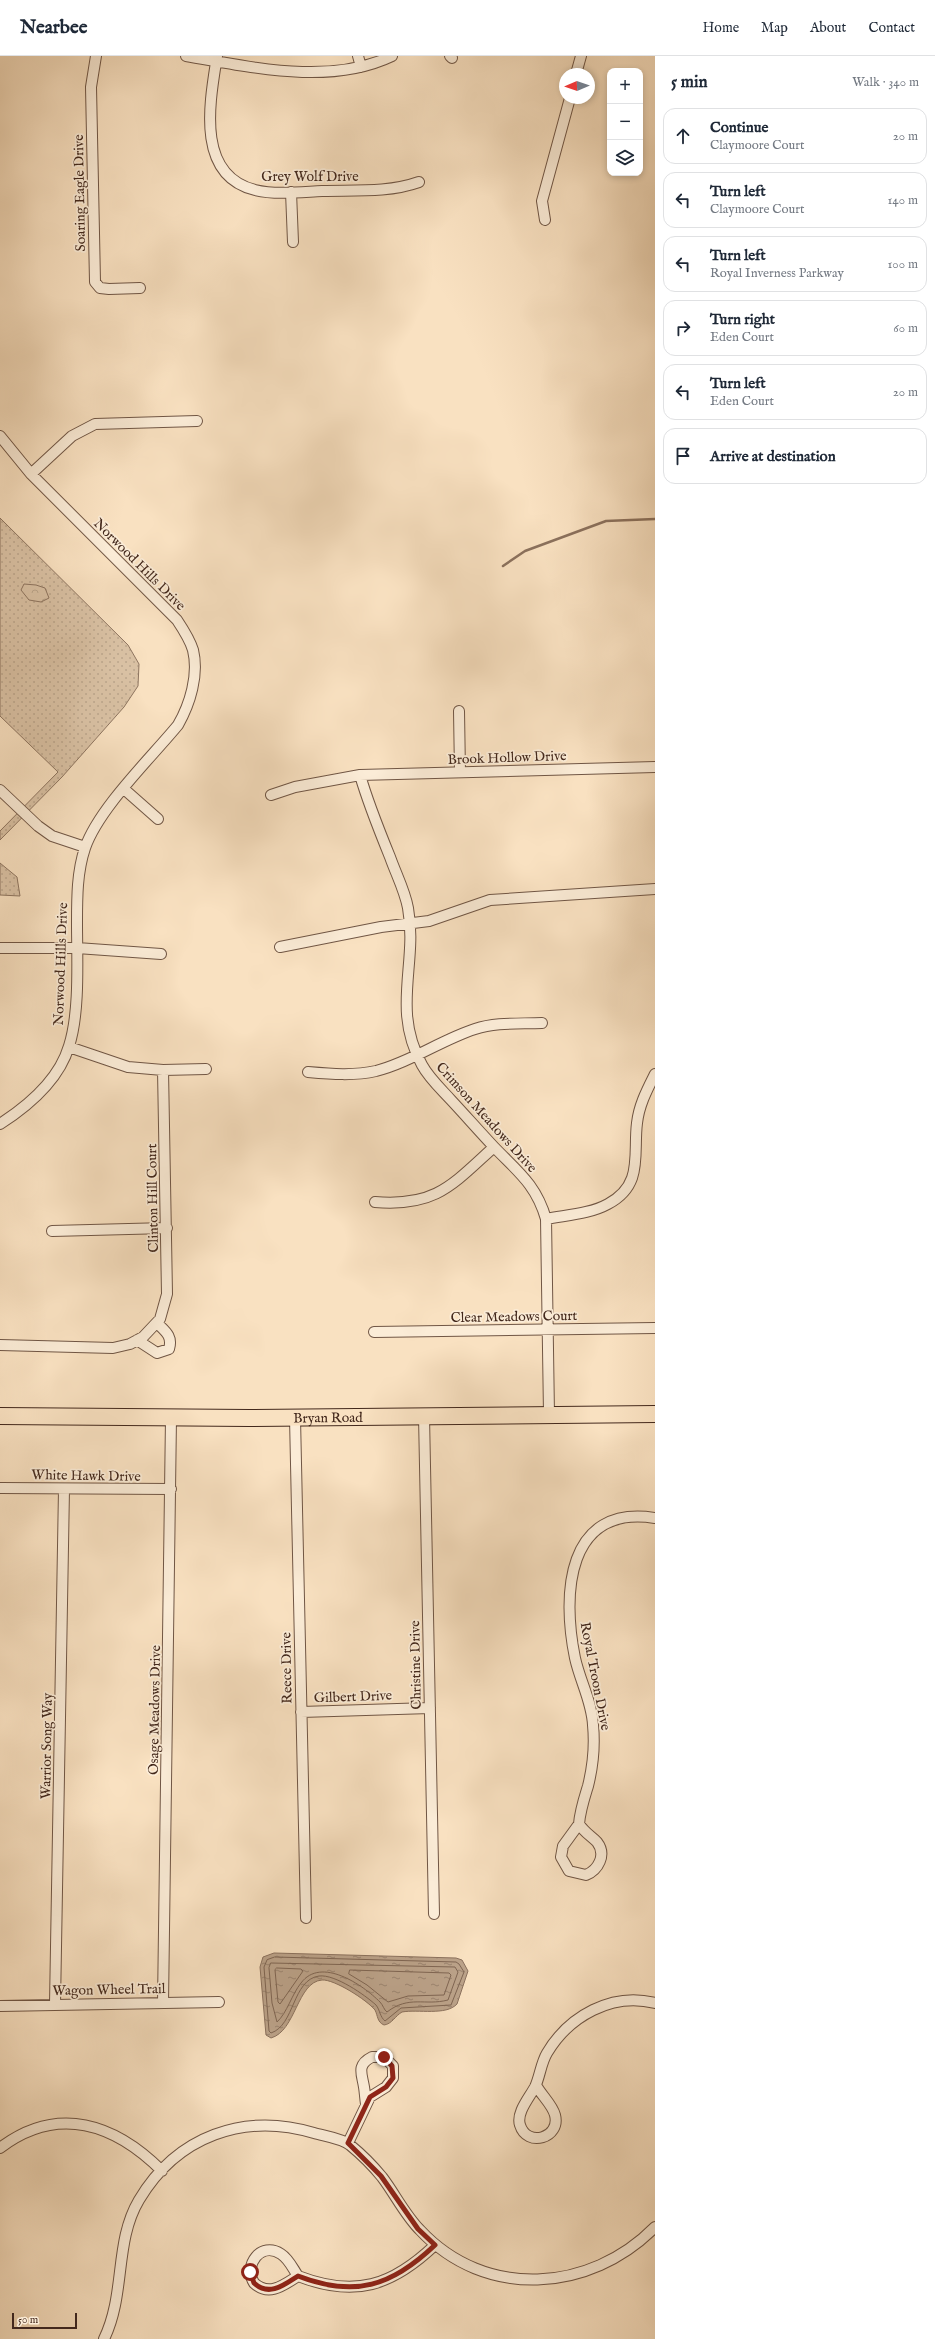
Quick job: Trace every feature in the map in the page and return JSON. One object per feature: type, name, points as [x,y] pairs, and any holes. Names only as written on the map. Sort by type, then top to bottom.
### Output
[{"type":"main road","name":"Bryan Road","points":[[0,1416],[296,1418],[655,1414]]},
{"type":"street","name":"Soaring Eagle Drive","points":[[96,56],[91,87],[95,282],[100,288],[108,290],[140,288]]},
{"type":"street","points":[[186,56],[216,58],[291,72],[361,68],[392,56]]},
{"type":"street","points":[[358,56],[361,68]]},
{"type":"street","points":[[578,68],[581,56]]},
{"type":"street","name":"Grey Wolf Drive","points":[[216,58],[210,115],[211,140],[216,160],[227,174],[244,186],[266,192],[291,192],[401,188],[419,182]]},
{"type":"street","points":[[546,220],[542,201],[568,104]]},
{"type":"street","points":[[291,192],[293,242]]},
{"type":"street","points":[[31,474],[72,436],[95,424],[197,421]]},
{"type":"street","name":"Norwood Hills Drive","points":[[0,436],[31,474],[177,620],[193,650],[193,686],[188,708],[178,726],[99,818],[85,847],[77,891],[76,1006],[69,1047],[56,1072],[41,1091],[16,1114],[0,1124]]},
{"type":"street","points":[[459,712],[460,772]]},
{"type":"street","name":"Brook Hollow Drive","points":[[270,795],[295,787],[360,774],[655,767]]},
{"type":"street","name":"Crimson Meadows Drive","points":[[360,774],[374,817],[404,894],[410,924],[406,1011],[410,1037],[417,1054],[428,1074],[494,1147],[516,1168],[533,1188],[541,1201],[546,1219],[549,1414]]},
{"type":"street","points":[[124,789],[158,819]]},
{"type":"street","points":[[0,790],[38,826],[52,836],[85,847]]},
{"type":"street","points":[[280,947],[354,932],[429,921],[490,900],[655,889]]},
{"type":"street","points":[[0,948],[77,948],[161,954]]},
{"type":"street","points":[[308,1072],[351,1074],[375,1071],[474,1029],[504,1024],[542,1024]]},
{"type":"street","points":[[69,1047],[128,1067],[163,1070],[206,1069]]},
{"type":"street","name":"Clinton Hill Court","points":[[0,1345],[113,1348],[137,1340],[160,1319],[167,1301],[167,1228],[163,1070]]},
{"type":"street","points":[[546,1219],[594,1210],[604,1206],[620,1195],[628,1185],[635,1171],[637,1159],[637,1124],[640,1108],[655,1074]]},
{"type":"street","points":[[375,1202],[417,1202],[439,1193],[460,1179],[494,1147]]},
{"type":"street","points":[[52,1231],[167,1228]]},
{"type":"street","points":[[137,1340],[157,1353],[169,1348],[171,1343],[168,1334],[156,1323]]},
{"type":"street","name":"Clear Meadows Court","points":[[374,1332],[655,1328]]},
{"type":"street","name":"Christine Drive","points":[[424,1416],[434,1914]]},
{"type":"street","name":"Osage Meadows Drive","points":[[163,2003],[171,1418]]},
{"type":"street","name":"Reece Drive","points":[[296,1418],[306,1918]]},
{"type":"street","name":"White Hawk Drive","points":[[0,1488],[171,1489]]},
{"type":"street","name":"Warrior Song Way","points":[[55,2004],[64,1489]]},
{"type":"street","name":"Royal Troon Drive","points":[[579,1824],[597,1842],[601,1850],[599,1865],[586,1875],[569,1871],[561,1857],[563,1846],[579,1824],[582,1805],[592,1767],[594,1742],[590,1706],[576,1659],[572,1635],[570,1597],[574,1564],[579,1550],[586,1540],[604,1524],[626,1517],[655,1518]]},
{"type":"street","name":"Gilbert Drive","points":[[301,1712],[430,1708]]},
{"type":"street","points":[[536,2085],[554,2113],[556,2120],[554,2129],[549,2134],[536,2139],[524,2132],[519,2119],[536,2085],[547,2054],[560,2034],[579,2018],[596,2008],[614,2003],[631,2001],[655,2003]]},
{"type":"street","name":"Wagon Wheel Trail","points":[[0,2006],[219,2002]]},
{"type":"street","points":[[348,2143],[366,2104],[373,2094],[386,2087],[393,2078],[392,2066],[384,2057],[372,2057],[362,2066],[360,2073],[364,2087],[366,2104]]},
{"type":"street","points":[[0,2148],[32,2130],[54,2125],[77,2124],[116,2135],[147,2156],[162,2171]]},
{"type":"street","points":[[104,2339],[114,2315],[123,2248],[132,2213],[147,2188],[174,2158],[201,2141],[217,2134],[250,2125],[287,2126],[348,2143],[381,2176],[418,2229],[435,2245],[472,2267],[491,2273],[514,2278],[554,2278],[582,2273],[605,2264],[632,2248],[655,2227]]},
{"type":"street","points":[[298,2276],[278,2288],[263,2289],[251,2278],[250,2265],[256,2255],[262,2252],[275,2251],[286,2258],[298,2276],[317,2283],[341,2287],[376,2284],[403,2272],[435,2245]]},
{"type":"green space","points":[[0,518],[128,645],[139,664],[138,686],[124,707],[62,777],[0,840],[0,831],[58,772],[0,716]]},
{"type":"green space","points":[[24,584],[36,585],[45,588],[49,598],[41,602],[29,600],[21,590]]},
{"type":"green space","points":[[0,863],[17,877],[20,896],[0,895]]},
{"type":"water","points":[[274,1953],[456,1958],[462,1960],[468,1971],[457,2004],[452,2008],[439,2011],[402,2012],[389,2023],[384,2025],[379,2021],[375,2010],[358,1996],[342,1986],[322,1980],[314,1983],[307,1989],[301,1997],[286,2026],[279,2034],[271,2038],[266,2035],[260,1967],[263,1957]]},
{"type":"waterway","points":[[503,566],[525,551],[606,521],[655,519]]},
{"type":"route","points":[[250,2272],[254,2283],[263,2289],[268,2290],[278,2288],[298,2276],[317,2283],[332,2286],[358,2287],[384,2282],[394,2277],[420,2260],[435,2245],[418,2229],[381,2176],[348,2143],[370,2097],[391,2083],[394,2069],[390,2062],[384,2057]]}]
